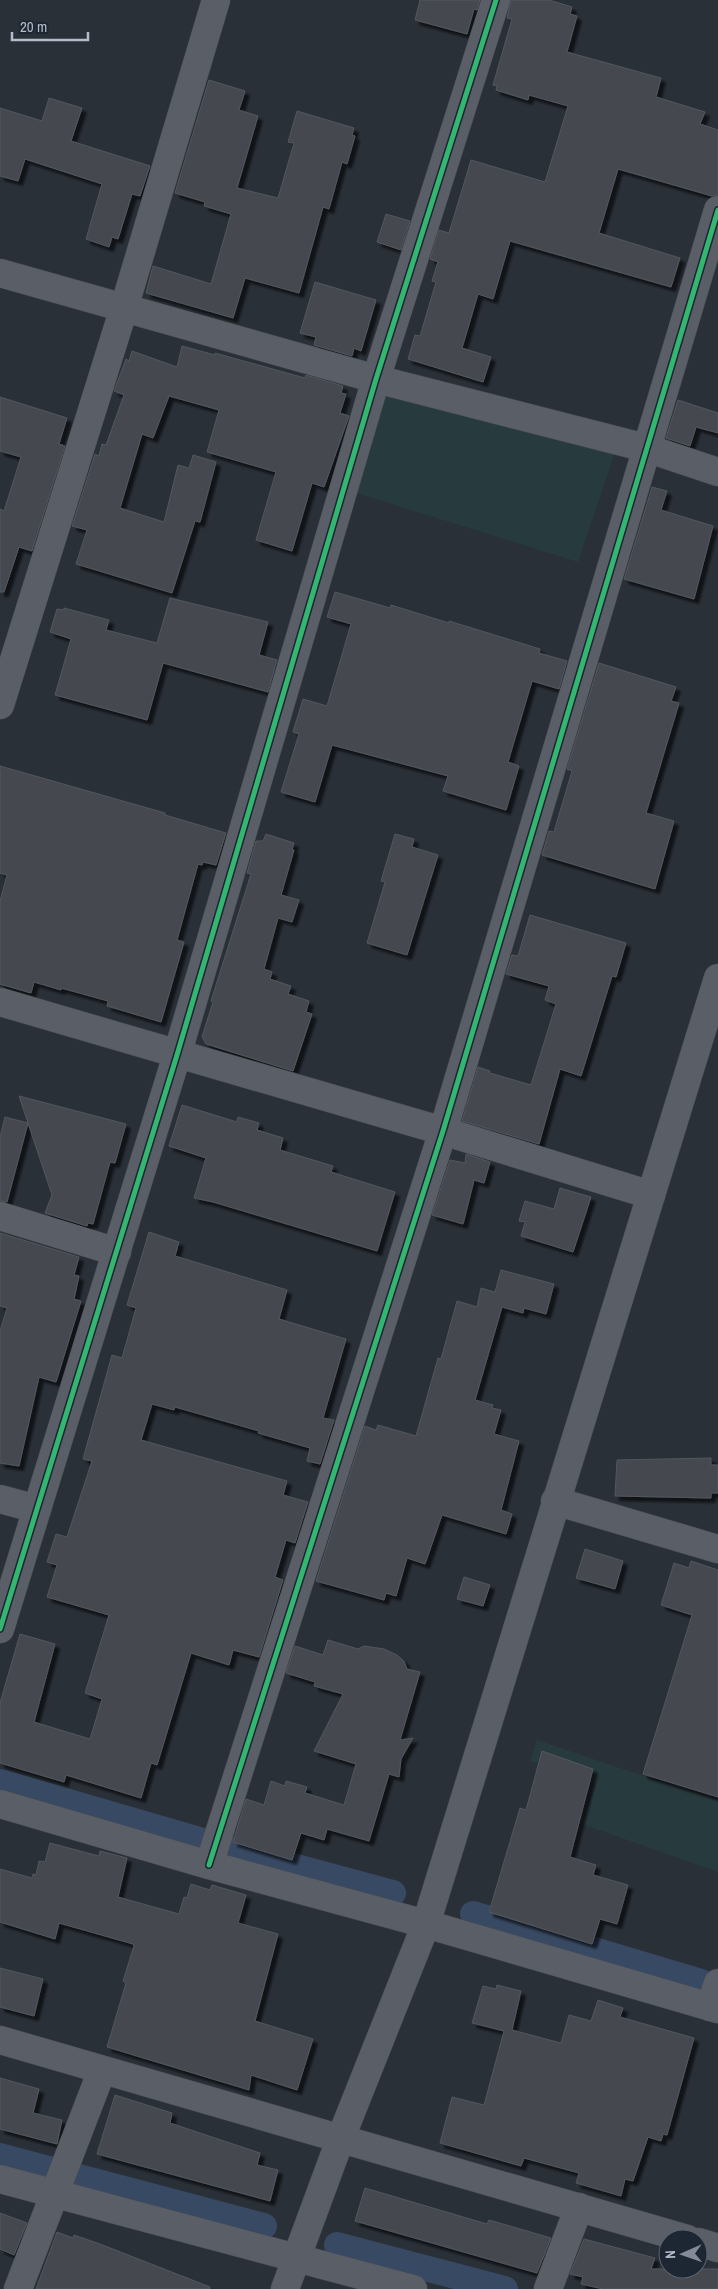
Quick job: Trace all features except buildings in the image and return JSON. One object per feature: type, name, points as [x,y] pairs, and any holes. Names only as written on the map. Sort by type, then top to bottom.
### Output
[{"type":"street","points":[[0,705],[124,308],[216,0]]},
{"type":"street","points":[[0,1628],[118,1252],[376,379],[496,0]]},
{"type":"street","points":[[209,1865],[443,1131],[718,210]]},
{"type":"street","points":[[0,272],[376,379],[646,448],[718,472]]},
{"type":"street","points":[[285,2289],[340,2140],[426,1924],[555,1500],[718,978]]},
{"type":"street","points":[[0,1002],[443,1131],[651,1195]]},
{"type":"street","points":[[0,1216],[118,1252]]},
{"type":"street","points":[[0,1499],[37,1510]]},
{"type":"street","points":[[555,1500],[718,1549]]},
{"type":"street","points":[[0,1804],[209,1865],[716,2000]]},
{"type":"street","points":[[0,2040],[340,2140],[658,2230]]},
{"type":"street","points":[[18,2289],[102,2070]]},
{"type":"street","points":[[0,2179],[413,2289]]},
{"type":"street","points":[[548,2289],[579,2207]]},
{"type":"green space","points":[[387,383],[616,449],[578,562],[353,492]]},
{"type":"green space","points":[[537,1740],[718,1801],[718,1872],[582,1824],[596,1784],[530,1761]]},
{"type":"waterway","points":[[0,1782],[203,1841]]},
{"type":"waterway","points":[[230,1849],[393,1893]]},
{"type":"waterway","points":[[473,1914],[701,1982]]},
{"type":"waterway","points":[[0,2156],[264,2226]]},
{"type":"waterway","points":[[337,2245],[505,2289]]},
{"type":"cycle path","points":[[0,1629],[177,1055],[376,379],[496,0]]},
{"type":"cycle path","points":[[209,1865],[443,1131],[718,210]]}]
